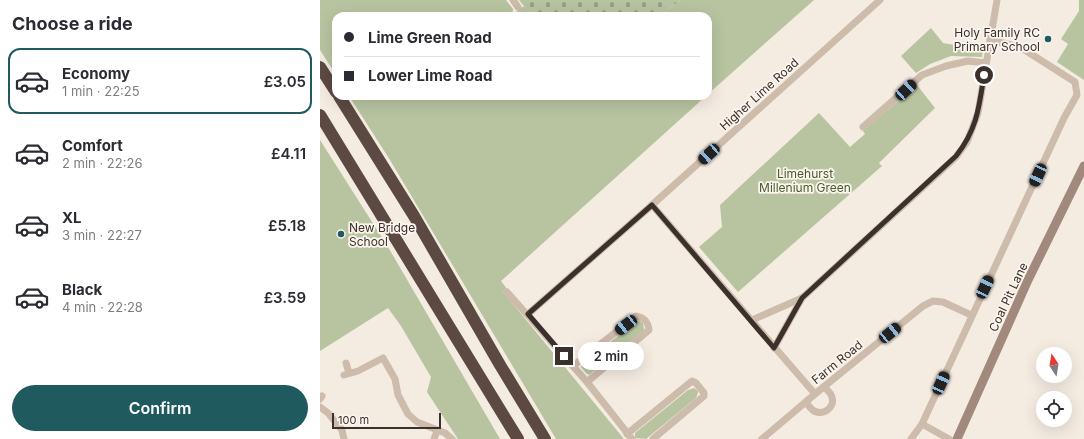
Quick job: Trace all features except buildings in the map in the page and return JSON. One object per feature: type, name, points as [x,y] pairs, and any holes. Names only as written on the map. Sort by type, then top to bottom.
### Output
[{"type":"highway","points":[[320,66],[332,86]]},
{"type":"highway","points":[[342,100],[414,216],[496,358],[545,439]]},
{"type":"highway","points":[[320,115],[518,439]]},
{"type":"street","points":[[512,0],[518,7]]},
{"type":"street","name":"Higher Lime Road","points":[[528,314],[652,205],[880,0]]},
{"type":"street","points":[[774,348],[802,298],[956,156],[967,142],[978,114],[997,0]]},
{"type":"street","points":[[911,439],[922,424],[1064,118],[1077,95],[1075,82],[1020,47],[990,40]]},
{"type":"street","points":[[863,127],[922,75],[946,66],[968,61],[986,62]]},
{"type":"street","name":"Coal Pit Lane","points":[[957,439],[1028,280],[1084,166]]},
{"type":"street","points":[[652,205],[815,394]]},
{"type":"street","points":[[508,292],[587,382],[630,436],[692,382],[696,383],[704,393],[704,396],[653,439]]},
{"type":"street","points":[[752,320],[802,298]]},
{"type":"street","name":"Farm Road","points":[[762,439],[923,306],[933,302],[943,302],[972,315]]},
{"type":"street","points":[[573,366],[636,316],[642,318],[648,323],[649,330],[587,382]]},
{"type":"street","points":[[380,351],[395,378],[398,395],[408,414],[417,422],[448,435],[452,439]]},
{"type":"street","points":[[346,363],[346,374],[358,371],[383,358]]},
{"type":"street","points":[[806,402],[816,412],[823,412],[829,409],[832,404],[832,397],[824,387]]},
{"type":"street","points":[[320,407],[328,413],[342,430],[344,439]]},
{"type":"street","points":[[922,424],[949,439]]},
{"type":"street","points":[[434,439],[437,431]]},
{"type":"green space","points":[[320,0],[506,0],[513,9],[512,12],[332,12],[332,69],[320,50]]},
{"type":"green space","points":[[519,0],[680,0],[665,12],[529,12]]},
{"type":"green space","points":[[680,0],[814,0],[712,90],[712,12],[665,12]]},
{"type":"green space","points":[[1079,0],[1084,0],[1084,80],[1057,62],[1068,44],[1061,39],[1079,11]]},
{"type":"green space","points":[[524,6],[529,12],[516,12]]},
{"type":"green space","points":[[931,28],[943,43],[983,50],[982,57],[951,56],[930,64],[916,73],[901,56]]},
{"type":"green space","name":"Limehurst Millenium Green","points":[[917,85],[935,108],[879,163],[882,166],[738,292],[699,247],[722,227],[720,205],[819,113],[850,147],[865,134],[863,131]]},
{"type":"green space","points":[[352,100],[702,100],[501,281],[507,289],[503,292],[624,439],[556,439],[390,160]]},
{"type":"green space","points":[[320,140],[388,247],[500,439],[458,439],[427,392],[431,377],[401,326],[388,308],[320,351]]},
{"type":"green space","points":[[636,321],[643,323],[644,330],[589,375],[586,373],[581,367],[582,365]]},
{"type":"green space","points":[[694,388],[698,391],[696,398],[646,439],[635,438],[635,433],[688,390]]},
{"type":"place","name":"Holy Family RC Primary School","points":[[1048,39]]},
{"type":"place","name":"New Bridge School","points":[[341,234]]},
{"type":"route","points":[[564,356],[528,314],[652,205],[752,320],[774,348],[802,298],[920,191],[956,156],[967,142],[978,114],[984,75]]}]
